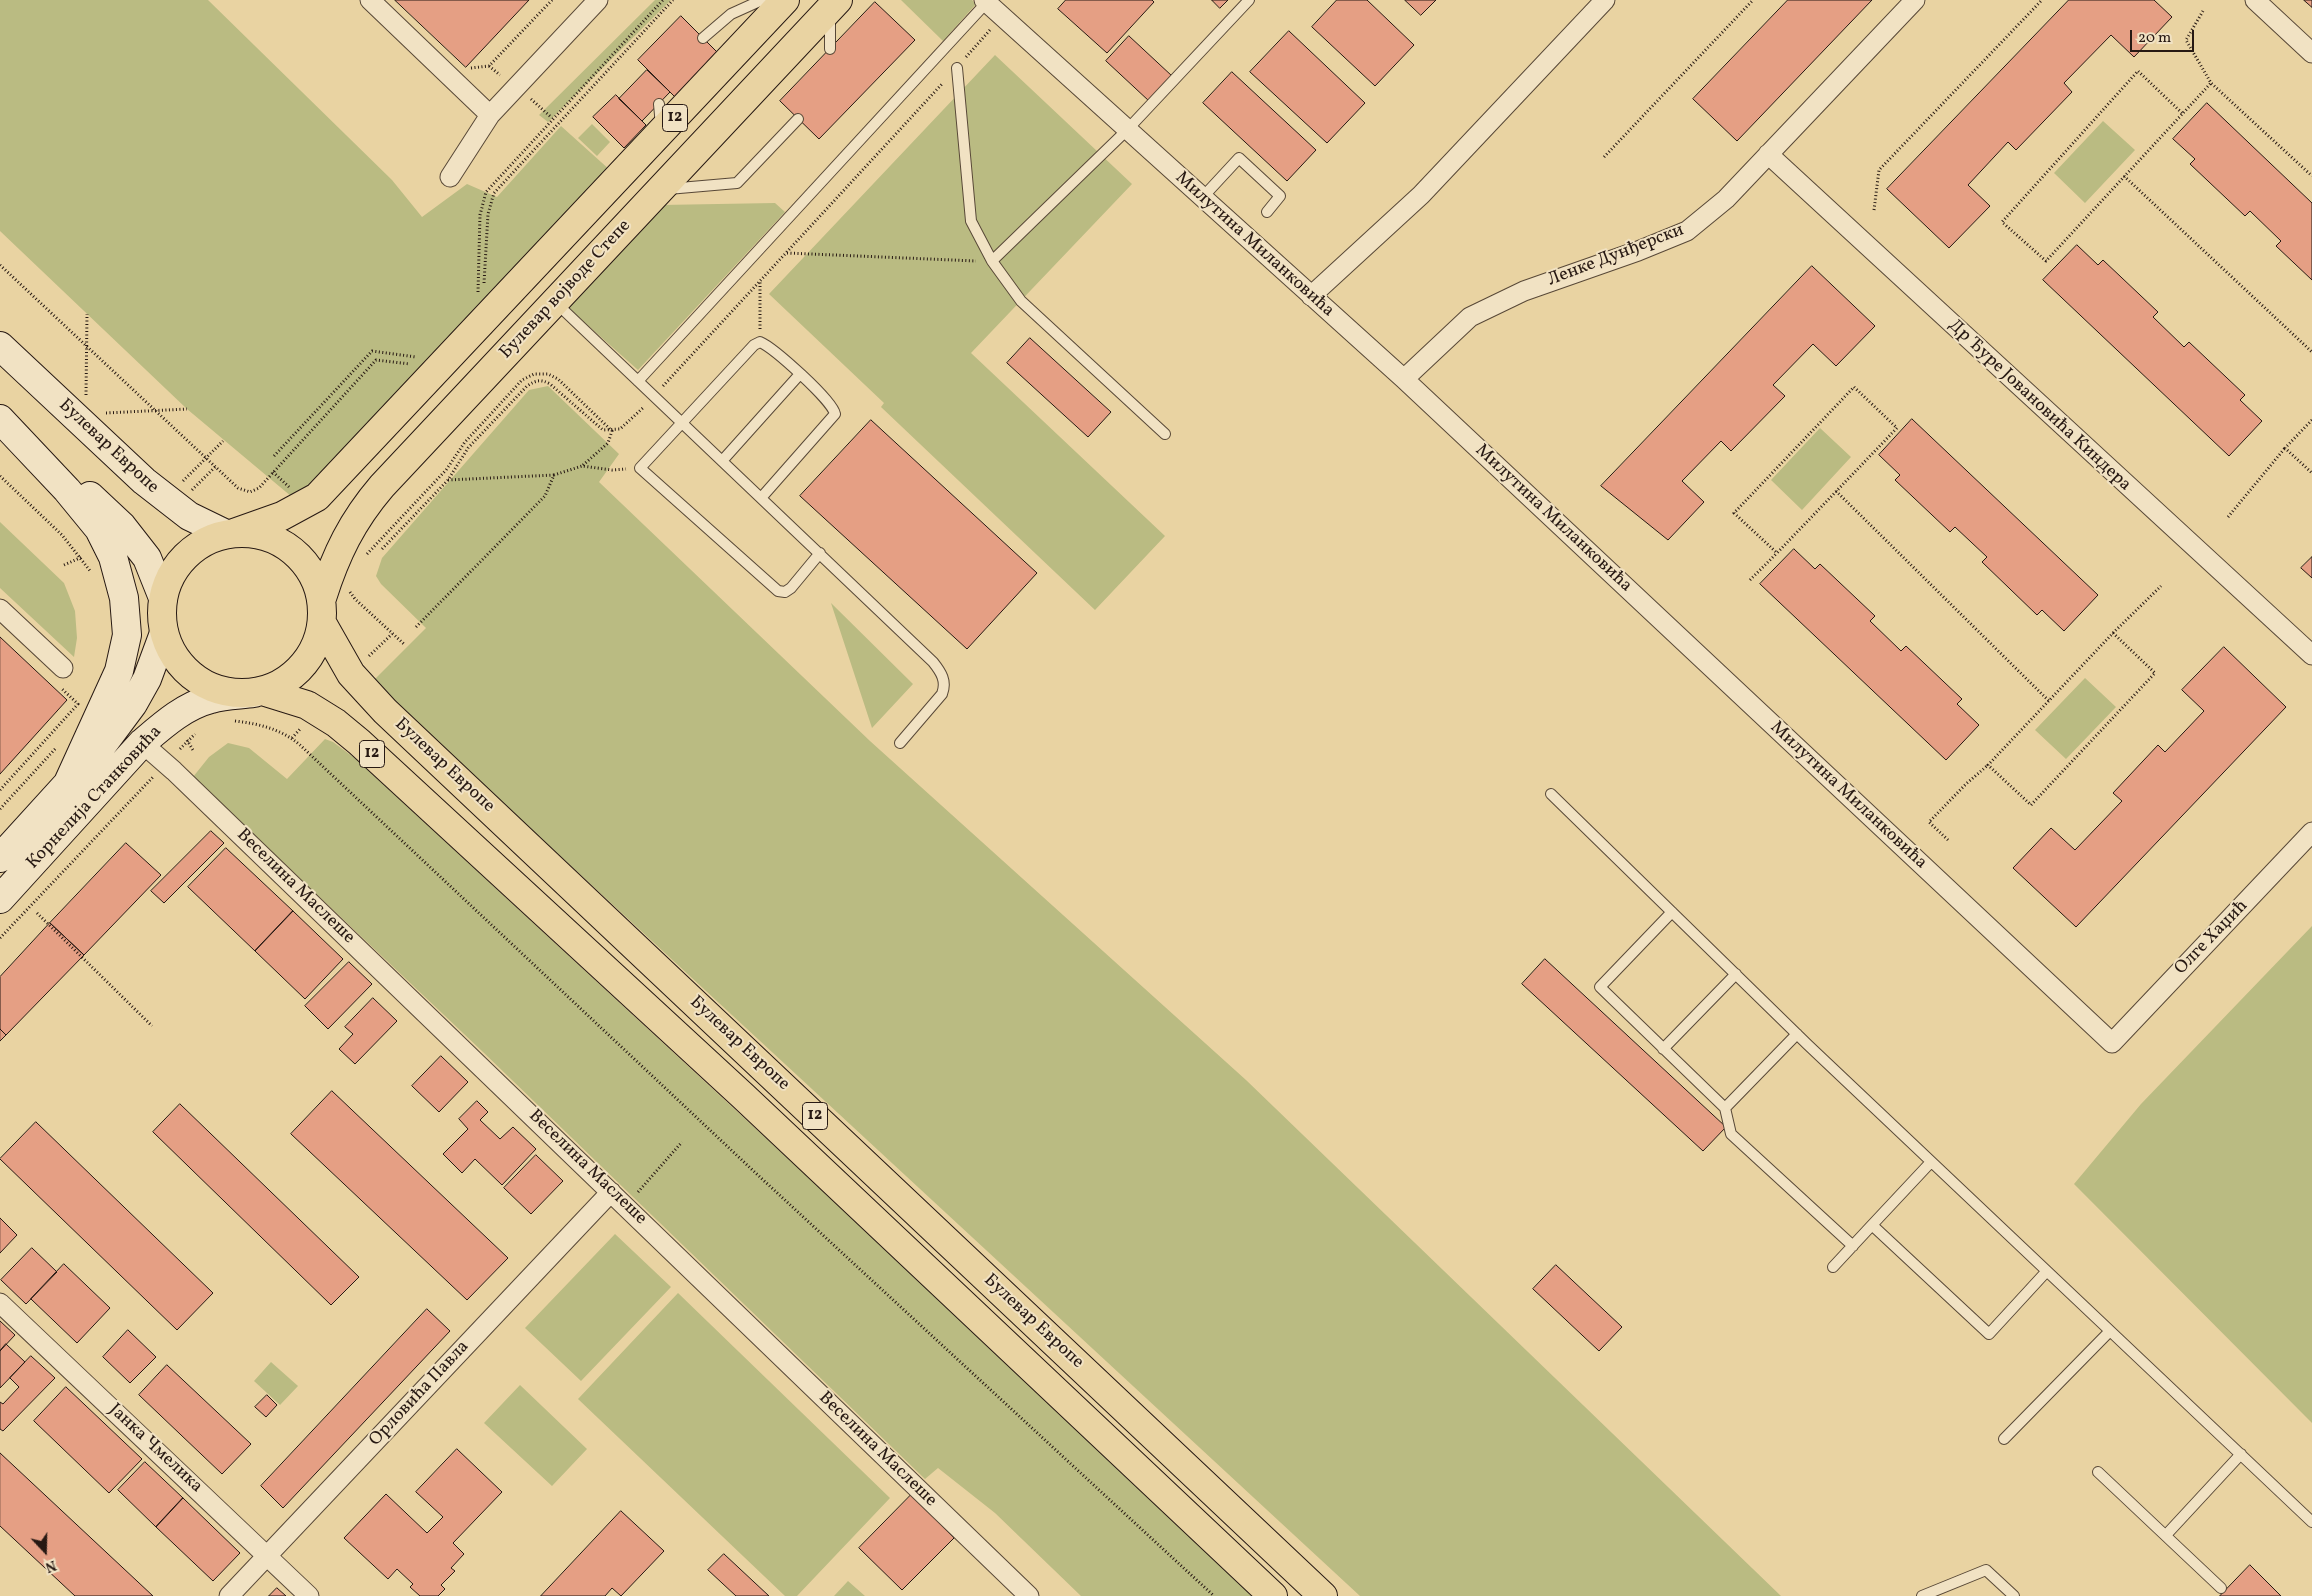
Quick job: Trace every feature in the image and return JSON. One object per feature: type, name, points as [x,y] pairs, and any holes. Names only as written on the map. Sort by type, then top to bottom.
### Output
[{"type":"main road","name":"12","points":[[230,534],[260,534],[285,544],[305,562],[312,573],[322,611],[316,646],[303,666],[284,682],[258,692],[224,692],[198,680],[176,660],[164,633],[162,618],[163,598],[171,575],[185,556],[204,542],[282,516],[318,498],[785,0]]},
{"type":"main road","name":"Булевар војводе Степе","points":[[322,611],[333,563],[363,508],[834,4]]},
{"type":"main road","name":"Булевар Европе","points":[[0,346],[144,481],[189,516],[230,534]]},
{"type":"main road","points":[[0,412],[122,526],[147,558],[163,598]]},
{"type":"main road","points":[[0,419],[66,490],[98,528],[113,557],[124,598],[127,635],[119,671],[67,785]]},
{"type":"main road","name":"Булевар Европе","points":[[322,611],[351,674],[385,711],[1323,1596]]},
{"type":"main road","name":"Корнелија Станковића","points":[[0,858],[101,747],[141,690],[164,633]]},
{"type":"main road","name":"Булевар Европе","points":[[258,692],[307,705],[336,723],[359,742],[750,1103],[1273,1596]]},
{"type":"main road","name":"Корнелија Станковића","points":[[0,899],[142,743],[188,708],[212,699],[258,692]]},
{"type":"street","points":[[370,0],[490,115]]},
{"type":"street","points":[[450,177],[490,115],[598,0]]},
{"type":"street","points":[[1311,296],[1421,195],[1605,0]]},
{"type":"street","name":"Ленке Дунђерски","points":[[1404,379],[1470,317],[1524,291],[1638,252],[1687,231],[1726,200],[1915,0]]},
{"type":"street","points":[[2255,0],[2312,53]]},
{"type":"street","name":"Милутина Миланковића","points":[[987,1],[1202,198],[1404,379],[2112,1043]]},
{"type":"street","name":"Др Ђуре Јовановића Киндера","points":[[1768,154],[2312,655]]},
{"type":"street","points":[[0,609],[64,668]]},
{"type":"street","name":"Веселина Маслеше","points":[[142,743],[166,763],[1029,1596]]},
{"type":"street","name":"Олге Хаџић","points":[[2112,1043],[2312,832]]},
{"type":"street","name":"Орловића Павла","points":[[229,1596],[611,1192]]},
{"type":"street","name":"Јанка Чмелика","points":[[0,1303],[309,1596]]},
{"type":"lane","points":[[704,38],[731,14],[762,0]]},
{"type":"lane","points":[[992,262],[1127,130],[1249,0]]},
{"type":"lane","points":[[638,380],[987,1]]},
{"type":"lane","points":[[830,49],[834,4]]},
{"type":"lane","points":[[957,68],[971,221],[992,262],[1021,301],[1165,434]]},
{"type":"lane","points":[[658,104],[662,132]]},
{"type":"lane","points":[[660,189],[737,183],[798,119]]},
{"type":"lane","points":[[1202,198],[1239,158],[1280,196],[1268,212]]},
{"type":"lane","points":[[554,302],[933,662],[945,686],[942,694],[900,742]]},
{"type":"lane","points":[[761,498],[835,414],[831,404],[800,374],[760,342],[754,345],[640,468],[778,591],[784,592],[791,588],[820,553]]},
{"type":"lane","points":[[722,461],[800,374]]},
{"type":"lane","points":[[1551,794],[1797,1034],[2109,1332],[2312,1522]]},
{"type":"lane","points":[[1672,912],[1600,987],[1725,1108],[1731,1134],[1853,1246]]},
{"type":"lane","points":[[1663,1048],[1736,974]]},
{"type":"lane","points":[[1725,1108],[1797,1034]]},
{"type":"lane","points":[[1833,1267],[1931,1162]]},
{"type":"lane","points":[[1872,1225],[1988,1334],[2046,1272]]},
{"type":"lane","points":[[2004,1439],[2109,1332]]},
{"type":"lane","points":[[2166,1535],[2241,1454]]},
{"type":"lane","points":[[2098,1472],[2221,1588]]},
{"type":"lane","points":[[1922,1596],[1986,1570],[2014,1596]]},
{"type":"path","points":[[489,66],[552,0]]},
{"type":"path","points":[[478,299],[480,215],[486,192],[663,0]]},
{"type":"path","points":[[483,293],[488,214],[494,193],[673,0]]},
{"type":"path","points":[[1604,157],[1753,0]]},
{"type":"path","points":[[1874,210],[1879,170],[2042,0]]},
{"type":"path","points":[[2203,11],[2186,40],[2210,82],[2312,176]]},
{"type":"path","points":[[382,549],[448,480],[468,448],[534,381],[543,380],[550,384],[603,430],[612,431],[620,429],[627,424],[787,253],[957,68],[1002,16]]},
{"type":"path","points":[[2182,113],[2138,71],[2002,222],[2046,261],[2182,113],[2210,82]]},
{"type":"path","points":[[2124,176],[2312,352]]},
{"type":"path","points":[[787,253],[992,262]]},
{"type":"path","points":[[0,265],[238,488],[250,492],[259,488],[376,360],[414,364]]},
{"type":"path","points":[[760,282],[760,342]]},
{"type":"path","points":[[86,396],[87,314]]},
{"type":"path","points":[[274,456],[372,351],[422,357]]},
{"type":"path","points":[[361,561],[446,470],[465,442],[522,380],[534,374],[548,374],[558,379],[612,431]]},
{"type":"path","points":[[1750,580],[1777,553],[1897,428],[1854,387],[1734,513],[1777,553]]},
{"type":"path","points":[[106,413],[187,409]]},
{"type":"path","points":[[2228,517],[2285,448],[2312,420]]},
{"type":"path","points":[[448,480],[554,475],[582,466],[608,443],[612,431]]},
{"type":"path","points":[[2285,448],[2312,473]]},
{"type":"path","points":[[582,466],[612,470],[640,468]]},
{"type":"path","points":[[416,627],[544,496],[554,475]]},
{"type":"path","points":[[1836,491],[2049,701]]},
{"type":"path","points":[[1948,840],[1929,822],[1944,805],[1988,765],[2112,633],[2161,586]]},
{"type":"path","points":[[347,587],[355,599],[405,645]]},
{"type":"path","points":[[1988,765],[2031,805],[2155,673],[2112,633]]},
{"type":"path","points":[[0,790],[78,704]]},
{"type":"path","points":[[231,720],[265,725],[288,736],[300,745],[746,1164],[1214,1596]]},
{"type":"path","points":[[0,938],[201,728]]},
{"type":"path","points":[[37,913],[152,1026]]},
{"type":"path","points":[[626,1206],[682,1142]]},
{"type":"green space","points":[[0,0],[208,0],[392,180],[422,217],[467,184],[497,197],[561,126],[611,171],[327,474],[292,497],[187,409],[0,231]]},
{"type":"green space","points":[[655,0],[671,0],[548,122],[539,115]]},
{"type":"green space","points":[[901,0],[972,0],[976,4],[943,41]]},
{"type":"green space","points":[[995,55],[1132,184],[971,353],[1165,536],[1095,610],[881,407],[884,403],[769,294]]},
{"type":"green space","points":[[2103,121],[2135,150],[2085,203],[2054,173]]},
{"type":"green space","points":[[592,124],[610,142],[597,156],[578,138]]},
{"type":"green space","points":[[775,203],[785,212],[638,370],[566,306],[661,205]]},
{"type":"green space","points":[[548,386],[619,454],[599,482],[870,741],[1246,1080],[1781,1596],[1360,1596],[372,682],[426,628],[381,584],[376,576],[382,558],[529,390]]},
{"type":"green space","points":[[1820,428],[1851,457],[1802,510],[1771,480]]},
{"type":"green space","points":[[0,522],[64,583],[75,611],[77,638],[74,657],[0,588]]},
{"type":"green space","points":[[831,603],[913,684],[872,728]]},
{"type":"green space","points":[[2085,678],[2116,707],[2066,759],[2035,730]]},
{"type":"green space","points":[[325,739],[333,742],[356,759],[1261,1596],[1081,1596],[995,1513],[938,1468],[925,1479],[483,1052],[193,777],[209,757],[228,743],[249,748],[287,779]]},
{"type":"green space","points":[[2312,926],[2312,1423],[2074,1184],[2141,1104]]},
{"type":"green space","points":[[615,1234],[671,1287],[581,1381],[525,1328]]},
{"type":"green space","points":[[678,1293],[890,1498],[797,1596],[785,1596],[578,1399]]},
{"type":"green space","points":[[271,1362],[298,1386],[280,1405],[254,1381]]},
{"type":"green space","points":[[520,1385],[587,1449],[552,1486],[484,1423]]},
{"type":"green space","points":[[848,1581],[865,1596],[834,1596]]},
{"type":"building","points":[[395,0],[529,0],[466,67]]},
{"type":"building","points":[[1066,0],[1152,0],[1154,2],[1107,53],[1058,9]]},
{"type":"building","points":[[1212,0],[1228,0],[1220,8]]},
{"type":"building","points":[[1337,0],[1367,0],[1414,45],[1375,86],[1312,27]]},
{"type":"building","points":[[1405,0],[1436,0],[1421,15]]},
{"type":"building","points":[[1788,0],[1872,0],[1737,141],[1693,99]]},
{"type":"building","points":[[2069,0],[2154,0],[2172,17],[2134,57],[2111,35],[2064,83],[2072,92],[2016,150],[2008,142],[1968,185],[1990,206],[1949,248],[1887,189]]},
{"type":"building","points":[[2304,0],[2312,0],[2312,7]]},
{"type":"building","points":[[875,2],[915,40],[819,139],[780,101]]},
{"type":"building","points":[[681,16],[720,55],[677,99],[638,60]]},
{"type":"building","points":[[1289,31],[1365,103],[1327,143],[1250,72]]},
{"type":"building","points":[[1129,36],[1172,76],[1149,101],[1106,61]]},
{"type":"building","points":[[647,70],[670,92],[642,121],[619,99]]},
{"type":"building","points":[[1232,72],[1316,150],[1287,181],[1203,103]]},
{"type":"building","points":[[616,95],[646,125],[624,148],[593,117]]},
{"type":"building","points":[[2207,103],[2312,203],[2312,280],[2276,246],[2281,241],[2250,211],[2245,216],[2190,164],[2195,159],[2173,139]]},
{"type":"building","points":[[2077,245],[2098,265],[2103,260],[2158,312],[2153,317],[2184,347],[2189,342],[2245,395],[2240,400],[2262,421],[2229,456],[2043,280]]},
{"type":"building","points":[[1812,266],[1875,326],[1836,366],[1813,344],[1773,385],[1785,396],[1731,451],[1721,441],[1682,481],[1704,502],[1668,540],[1601,486]]},
{"type":"building","points":[[1030,338],[1111,412],[1088,437],[1007,363]]},
{"type":"building","points":[[1912,419],[2098,595],[2064,631],[2042,610],[2037,615],[1982,562],[1987,557],[1955,527],[1950,532],[1895,480],[1900,475],[1879,455]]},
{"type":"building","points":[[871,420],[1037,573],[967,649],[800,496]]},
{"type":"building","points":[[1794,549],[1815,569],[1820,564],[1875,616],[1870,621],[1901,651],[1906,646],[1962,699],[1957,704],[1979,725],[1946,760],[1760,584]]},
{"type":"building","points":[[2312,557],[2312,578],[2301,568]]},
{"type":"building","points":[[0,637],[67,700],[0,774]]},
{"type":"building","points":[[2224,647],[2286,707],[2076,927],[2013,868],[2051,828],[2075,850],[2122,801],[2113,793],[2158,745],[2165,752],[2204,711],[2182,690]]},
{"type":"building","points":[[211,831],[224,843],[164,903],[151,891]]},
{"type":"building","points":[[126,843],[161,875],[84,955],[50,923]]},
{"type":"building","points":[[226,848],[293,911],[255,951],[188,887]]},
{"type":"building","points":[[293,911],[343,959],[305,999],[255,951]]},
{"type":"building","points":[[50,923],[84,955],[6,1035],[0,1029],[0,977]]},
{"type":"building","points":[[1545,959],[1726,1127],[1703,1151],[1522,984]]},
{"type":"building","points":[[349,962],[372,984],[328,1029],[305,1006]]},
{"type":"building","points":[[373,998],[397,1021],[355,1064],[339,1049],[353,1034],[345,1027]]},
{"type":"building","points":[[0,1029],[6,1035],[0,1041]]},
{"type":"building","points":[[441,1056],[468,1082],[439,1112],[412,1086]]},
{"type":"building","points":[[332,1091],[508,1258],[467,1300],[291,1134]]},
{"type":"building","points":[[477,1101],[488,1112],[480,1120],[500,1139],[513,1127],[536,1149],[502,1185],[475,1159],[462,1173],[443,1154],[468,1129],[459,1119]]},
{"type":"building","points":[[180,1104],[359,1277],[331,1305],[153,1132]]},
{"type":"building","points":[[36,1122],[213,1293],[177,1330],[0,1159]]},
{"type":"building","points":[[536,1155],[563,1181],[531,1214],[504,1188]]},
{"type":"building","points":[[0,1218],[17,1235],[0,1253]]},
{"type":"building","points":[[32,1248],[57,1272],[26,1304],[1,1280]]},
{"type":"building","points":[[64,1264],[110,1308],[77,1343],[31,1299]]},
{"type":"building","points":[[1556,1265],[1622,1327],[1599,1351],[1533,1289]]},
{"type":"building","points":[[427,1309],[450,1331],[283,1508],[261,1486]]},
{"type":"building","points":[[0,1321],[15,1335],[0,1351]]},
{"type":"building","points":[[128,1330],[156,1357],[130,1383],[103,1357]]},
{"type":"building","points":[[6,1344],[25,1362],[0,1388],[0,1351]]},
{"type":"building","points":[[31,1356],[55,1378],[3,1431],[0,1429],[0,1402],[3,1404],[19,1387],[10,1378]]},
{"type":"building","points":[[167,1365],[251,1444],[222,1474],[139,1395]]},
{"type":"building","points":[[66,1387],[142,1459],[109,1493],[34,1421]]},
{"type":"building","points":[[267,1395],[277,1405],[266,1417],[255,1407]]},
{"type":"building","points":[[457,1449],[502,1492],[453,1543],[464,1554],[451,1568],[455,1571],[441,1585],[445,1589],[438,1596],[420,1596],[410,1587],[413,1584],[397,1569],[388,1579],[344,1538],[386,1494],[427,1533],[443,1517],[416,1492]]},
{"type":"building","points":[[0,1453],[153,1596],[75,1596],[0,1526]]},
{"type":"building","points":[[145,1462],[183,1498],[156,1527],[118,1490]]},
{"type":"building","points":[[911,1495],[954,1538],[902,1590],[859,1548]]},
{"type":"building","points":[[183,1498],[240,1553],[213,1581],[156,1527]]},
{"type":"building","points":[[621,1511],[664,1551],[621,1596],[612,1588],[605,1596],[541,1596]]},
{"type":"building","points":[[724,1554],[769,1596],[736,1596],[708,1570]]},
{"type":"building","points":[[2250,1565],[2281,1596],[2220,1596]]},
{"type":"building","points":[[277,1588],[286,1596],[269,1596]]}]
